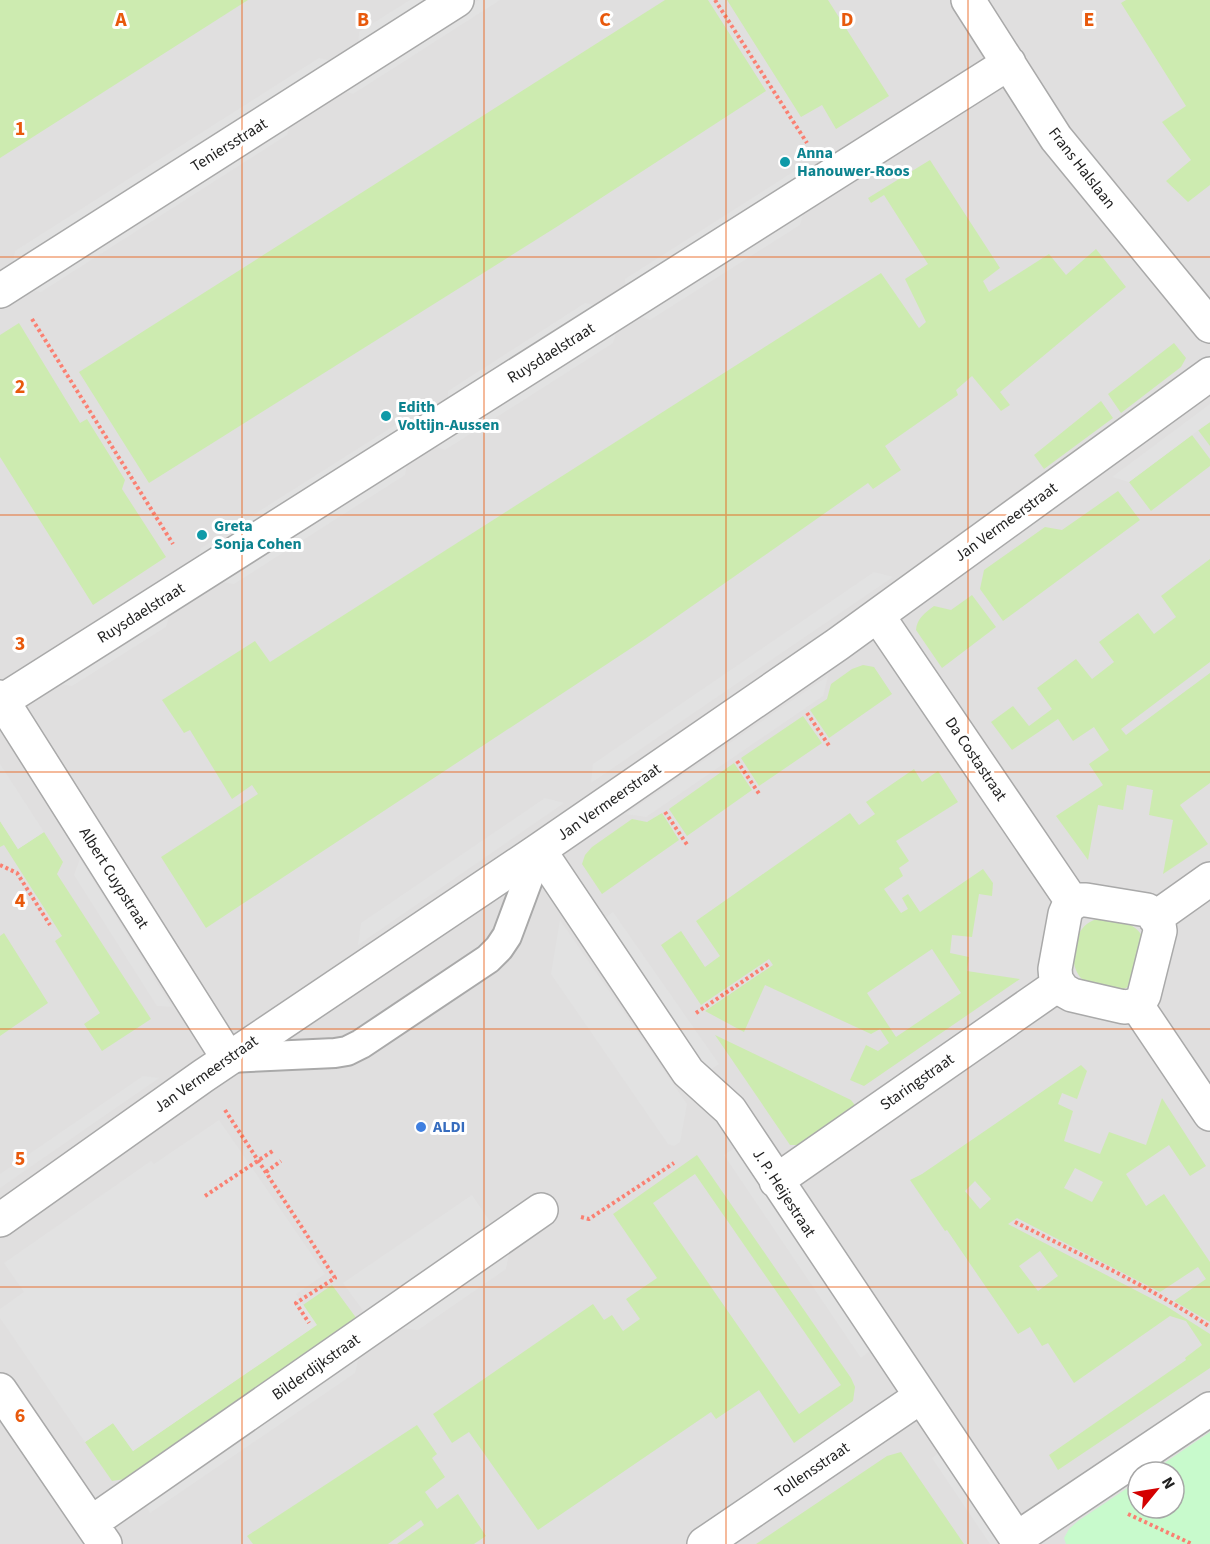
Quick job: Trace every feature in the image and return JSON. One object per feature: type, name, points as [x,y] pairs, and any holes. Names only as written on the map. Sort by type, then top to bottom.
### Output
[{"type":"street","name":"Teniersstraat","points":[[0,291],[457,0]]},
{"type":"street","name":"Frans Halslaan","points":[[968,0],[1056,138],[1210,326]]},
{"type":"street","name":"Ruysdaelstraat","points":[[1,699],[1009,63]]},
{"type":"street","name":"Jan Vermeerstraat","points":[[0,1220],[228,1058],[539,850],[878,616],[1210,374]]},
{"type":"street","name":"Da Costastraat","points":[[878,616],[1073,903]]},
{"type":"street","name":"Albert Cuypstraat","points":[[1,699],[228,1058]]},
{"type":"street","name":"J. P. Heijestraat","points":[[539,850],[688,1072],[730,1110],[1018,1541]]},
{"type":"street","points":[[1155,918],[1210,879]]},
{"type":"street","points":[[1086,900],[1147,910],[1155,918],[1159,923],[1160,931],[1141,1001],[1124,1007],[1072,995],[1063,990],[1056,980],[1056,969],[1065,914],[1073,903],[1086,900]]},
{"type":"street","name":"Staringstraat","points":[[776,1180],[1059,984]]},
{"type":"street","points":[[1136,1004],[1210,1114]]},
{"type":"street","name":"Bilderdijkstraat","points":[[98,1534],[541,1210]]},
{"type":"street","points":[[0,1390],[98,1534]]},
{"type":"street","name":"Tollensstraat","points":[[704,1544],[920,1397]]},
{"type":"street","points":[[1018,1541],[1210,1408]]},
{"type":"lane","points":[[228,1058],[335,1053],[347,1051],[370,1038],[488,959],[499,948],[507,936],[539,850]]},
{"type":"path","points":[[715,0],[812,151]]},
{"type":"path","points":[[31,318],[174,544]]},
{"type":"path","points":[[805,711],[830,747]]},
{"type":"path","points":[[736,759],[760,795]]},
{"type":"path","points":[[663,809],[688,846]]},
{"type":"path","points":[[0,865],[17,873],[50,925]]},
{"type":"path","points":[[693,1015],[770,963]]},
{"type":"path","points":[[223,1107],[335,1278],[296,1303]]},
{"type":"path","points":[[205,1196],[274,1150]]},
{"type":"path","points":[[266,1172],[281,1161]]},
{"type":"path","points":[[541,1210],[589,1219],[674,1163]]},
{"type":"path","points":[[1015,1222],[1170,1302],[1210,1327]]},
{"type":"path","points":[[1083,1494],[1192,1544]]},
{"type":"shaded area","points":[[0,0],[1210,0],[1210,1544],[0,1544]]},
{"type":"shaded area","points":[[410,0],[434,0],[358,49],[359,32]]},
{"type":"shaded area","points":[[479,0],[500,0],[353,94],[338,89]]},
{"type":"shaded area","points":[[319,58],[337,62],[12,268],[15,251]]},
{"type":"shaded area","points":[[291,119],[287,135],[41,292],[25,288]]},
{"type":"shaded area","points":[[796,170],[813,174],[626,293],[625,279]]},
{"type":"shaded area","points":[[805,207],[800,225],[650,320],[636,315]]},
{"type":"shaded area","points":[[585,303],[604,307],[447,406],[448,391]]},
{"type":"shaded area","points":[[618,326],[613,343],[445,450],[430,445]]},
{"type":"shaded area","points":[[1210,404],[1210,422],[1129,482],[1112,477]]},
{"type":"shaded area","points":[[411,415],[424,421],[195,567],[201,548]]},
{"type":"shaded area","points":[[408,458],[405,475],[234,584],[216,581]]},
{"type":"shaded area","points":[[874,572],[893,577],[591,783],[593,764]]},
{"type":"shaded area","points":[[171,609],[166,627],[72,686],[54,683]]},
{"type":"shaded area","points":[[828,676],[823,696],[646,817],[626,814]]},
{"type":"shaded area","points":[[0,764],[44,832],[18,849],[0,821]]},
{"type":"shaded area","points":[[545,798],[564,803],[358,945],[361,923]]},
{"type":"shaded area","points":[[80,859],[172,1007],[157,1006],[74,875]]},
{"type":"shaded area","points":[[613,912],[719,1064],[707,1072],[602,920]]},
{"type":"shaded area","points":[[560,920],[687,1104],[680,1142],[674,1146],[668,1144],[551,974]]},
{"type":"shaded area","points":[[988,1011],[1004,1013],[880,1101],[883,1084]]},
{"type":"shaded area","points":[[143,1076],[159,1078],[0,1188],[0,1174]]},
{"type":"shaded area","points":[[219,1120],[325,1274],[296,1294],[317,1325],[133,1451],[113,1423],[85,1442],[0,1318],[0,1309],[24,1292],[4,1263],[151,1161],[154,1164]]},
{"type":"shaded area","points":[[735,1148],[871,1350],[861,1358],[724,1155]]},
{"type":"shaded area","points":[[472,1195],[491,1223],[364,1312],[343,1283]]},
{"type":"shaded area","points":[[509,1254],[506,1269],[418,1330],[401,1328]]},
{"type":"shaded area","points":[[359,1356],[355,1373],[150,1513],[144,1501]]},
{"type":"shaded area","points":[[941,1451],[1005,1544],[990,1544],[932,1458]]},
{"type":"green space","points":[[0,0],[248,0],[0,158]]},
{"type":"green space","points":[[665,0],[708,0],[766,91],[558,226],[149,483],[79,372]]},
{"type":"green space","points":[[727,0],[828,0],[889,96],[836,129],[822,105],[801,117]]},
{"type":"green space","points":[[1126,0],[1210,0],[1210,185],[1188,202],[1166,181],[1191,160],[1162,122],[1186,106],[1121,3]]},
{"type":"green space","points":[[930,160],[1000,268],[983,281],[989,292],[1049,254],[1066,275],[1096,249],[1126,287],[1000,392],[1010,405],[1001,411],[972,376],[956,390],[958,395],[885,446],[901,470],[873,489],[868,483],[645,639],[206,928],[161,857],[258,794],[252,785],[232,799],[190,730],[184,733],[162,700],[255,641],[270,662],[881,273],[919,328],[926,322],[905,279],[928,264],[884,195],[871,203],[868,198]]},
{"type":"green space","points":[[19,323],[80,423],[87,419],[125,480],[122,489],[166,557],[93,605],[0,457],[0,335]]},
{"type":"green space","points":[[1174,343],[1186,358],[1181,367],[1121,413],[1108,394]]},
{"type":"green space","points":[[1101,401],[1113,418],[1044,469],[1034,455]]},
{"type":"green space","points":[[1210,422],[1210,446],[1198,430]]},
{"type":"green space","points":[[1192,435],[1210,459],[1210,466],[1151,511],[1129,482]]},
{"type":"green space","points":[[1118,491],[1140,520],[1003,621],[980,589],[984,570],[1045,527],[1062,530]]},
{"type":"green space","points":[[1210,559],[1210,662],[1121,729],[1126,735],[1210,673],[1210,783],[1180,805],[1208,844],[1163,874],[1173,820],[1149,815],[1153,790],[1127,785],[1123,810],[1098,805],[1088,860],[1056,816],[1103,785],[1089,764],[1109,750],[1094,727],[1073,741],[1058,719],[1012,750],[991,722],[1013,706],[1029,726],[1052,709],[1037,688],[1076,659],[1092,679],[1114,662],[1099,642],[1138,613],[1154,634],[1176,617],[1161,596]]},
{"type":"green space","points":[[972,595],[996,627],[942,668],[916,630],[918,622],[934,606],[951,610]]},
{"type":"green space","points":[[863,665],[874,667],[892,694],[829,738],[810,710],[827,699],[831,684],[852,669]]},
{"type":"green space","points":[[803,716],[822,743],[759,786],[741,758]]},
{"type":"green space","points":[[734,763],[752,790],[687,836],[669,809]]},
{"type":"green space","points":[[914,769],[922,782],[938,771],[958,802],[896,841],[909,861],[899,868],[903,876],[884,889],[901,913],[908,909],[902,898],[908,894],[920,912],[983,869],[993,883],[992,896],[979,894],[972,937],[952,935],[950,953],[969,957],[967,971],[1020,979],[864,1086],[850,1080],[866,1045],[878,1051],[889,1043],[880,1029],[871,1034],[765,985],[744,1032],[705,1011],[773,965],[769,959],[701,1005],[661,945],[681,931],[705,967],[720,956],[696,921],[850,813],[859,825],[875,814],[866,802]],"holes":[[[932,949],[961,993],[896,1037],[867,993]]]},
{"type":"green space","points":[[662,813],[679,840],[602,894],[582,864],[585,855],[592,847],[632,819],[647,822]]},
{"type":"green space","points":[[0,821],[18,849],[44,832],[63,862],[57,874],[151,1019],[102,1051],[84,1024],[100,1013],[55,941],[62,936],[4,845],[0,847]]},
{"type":"green space","points":[[1102,918],[1132,926],[1145,940],[1132,985],[1119,991],[1086,982],[1079,976],[1075,967],[1074,946],[1078,936],[1083,927]]},
{"type":"green space","points":[[4,933],[48,1003],[0,1036],[0,936]]},
{"type":"green space","points":[[715,1035],[851,1100],[857,1108],[799,1145],[790,1145]]},
{"type":"green space","points":[[1081,1065],[1087,1071],[1077,1099],[1062,1093],[1058,1104],[1073,1111],[1064,1141],[1100,1154],[1109,1132],[1146,1145],[1162,1098],[1206,1166],[1190,1176],[1169,1145],[1126,1174],[1146,1206],[1164,1194],[1210,1262],[1210,1322],[1174,1301],[1206,1279],[1198,1267],[1160,1292],[1017,1218],[1008,1224],[1166,1306],[1210,1334],[1210,1368],[1058,1470],[1049,1455],[1186,1360],[1185,1358],[1202,1345],[1186,1321],[1170,1316],[1074,1383],[1048,1343],[1042,1346],[1030,1327],[1018,1334],[910,1180]],"holes":[[[1075,1168],[1103,1182],[1092,1202],[1064,1188]],[[975,1181],[991,1199],[980,1209],[965,1191]],[[1040,1251],[1058,1276],[1038,1291],[1019,1266]]]},
{"type":"green space","points":[[697,1155],[851,1378],[855,1387],[853,1401],[794,1443],[759,1390],[716,1419],[711,1412],[538,1530],[469,1432],[452,1443],[433,1414],[593,1304],[604,1320],[612,1315],[623,1331],[640,1319],[626,1299],[657,1278],[613,1214]],"holes":[[[695,1174],[841,1385],[799,1414],[653,1203]]]},
{"type":"green space","points":[[332,1285],[357,1319],[125,1479],[112,1481],[85,1442],[113,1423],[133,1451],[316,1325],[303,1305]]},
{"type":"green space","points":[[417,1425],[437,1454],[432,1458],[445,1477],[425,1492],[437,1509],[458,1494],[486,1536],[474,1544],[397,1544],[424,1525],[421,1520],[388,1544],[253,1544],[247,1536]]},
{"type":"green space","points":[[1210,1432],[1210,1544],[1066,1544],[1064,1538],[1069,1529],[1126,1489],[1126,1520],[1186,1520],[1186,1460],[1169,1460]]},
{"type":"green space","points":[[901,1452],[964,1544],[756,1544],[887,1456]]},
{"type":"place","name":"Anna Hanouwer-Roos","points":[[785,162]]},
{"type":"place","name":"Edith Voltijn-Aussen","points":[[386,416]]},
{"type":"place","name":"Greta Sonja Cohen","points":[[202,535]]},
{"type":"place","name":"ALDI","points":[[421,1127]]}]
